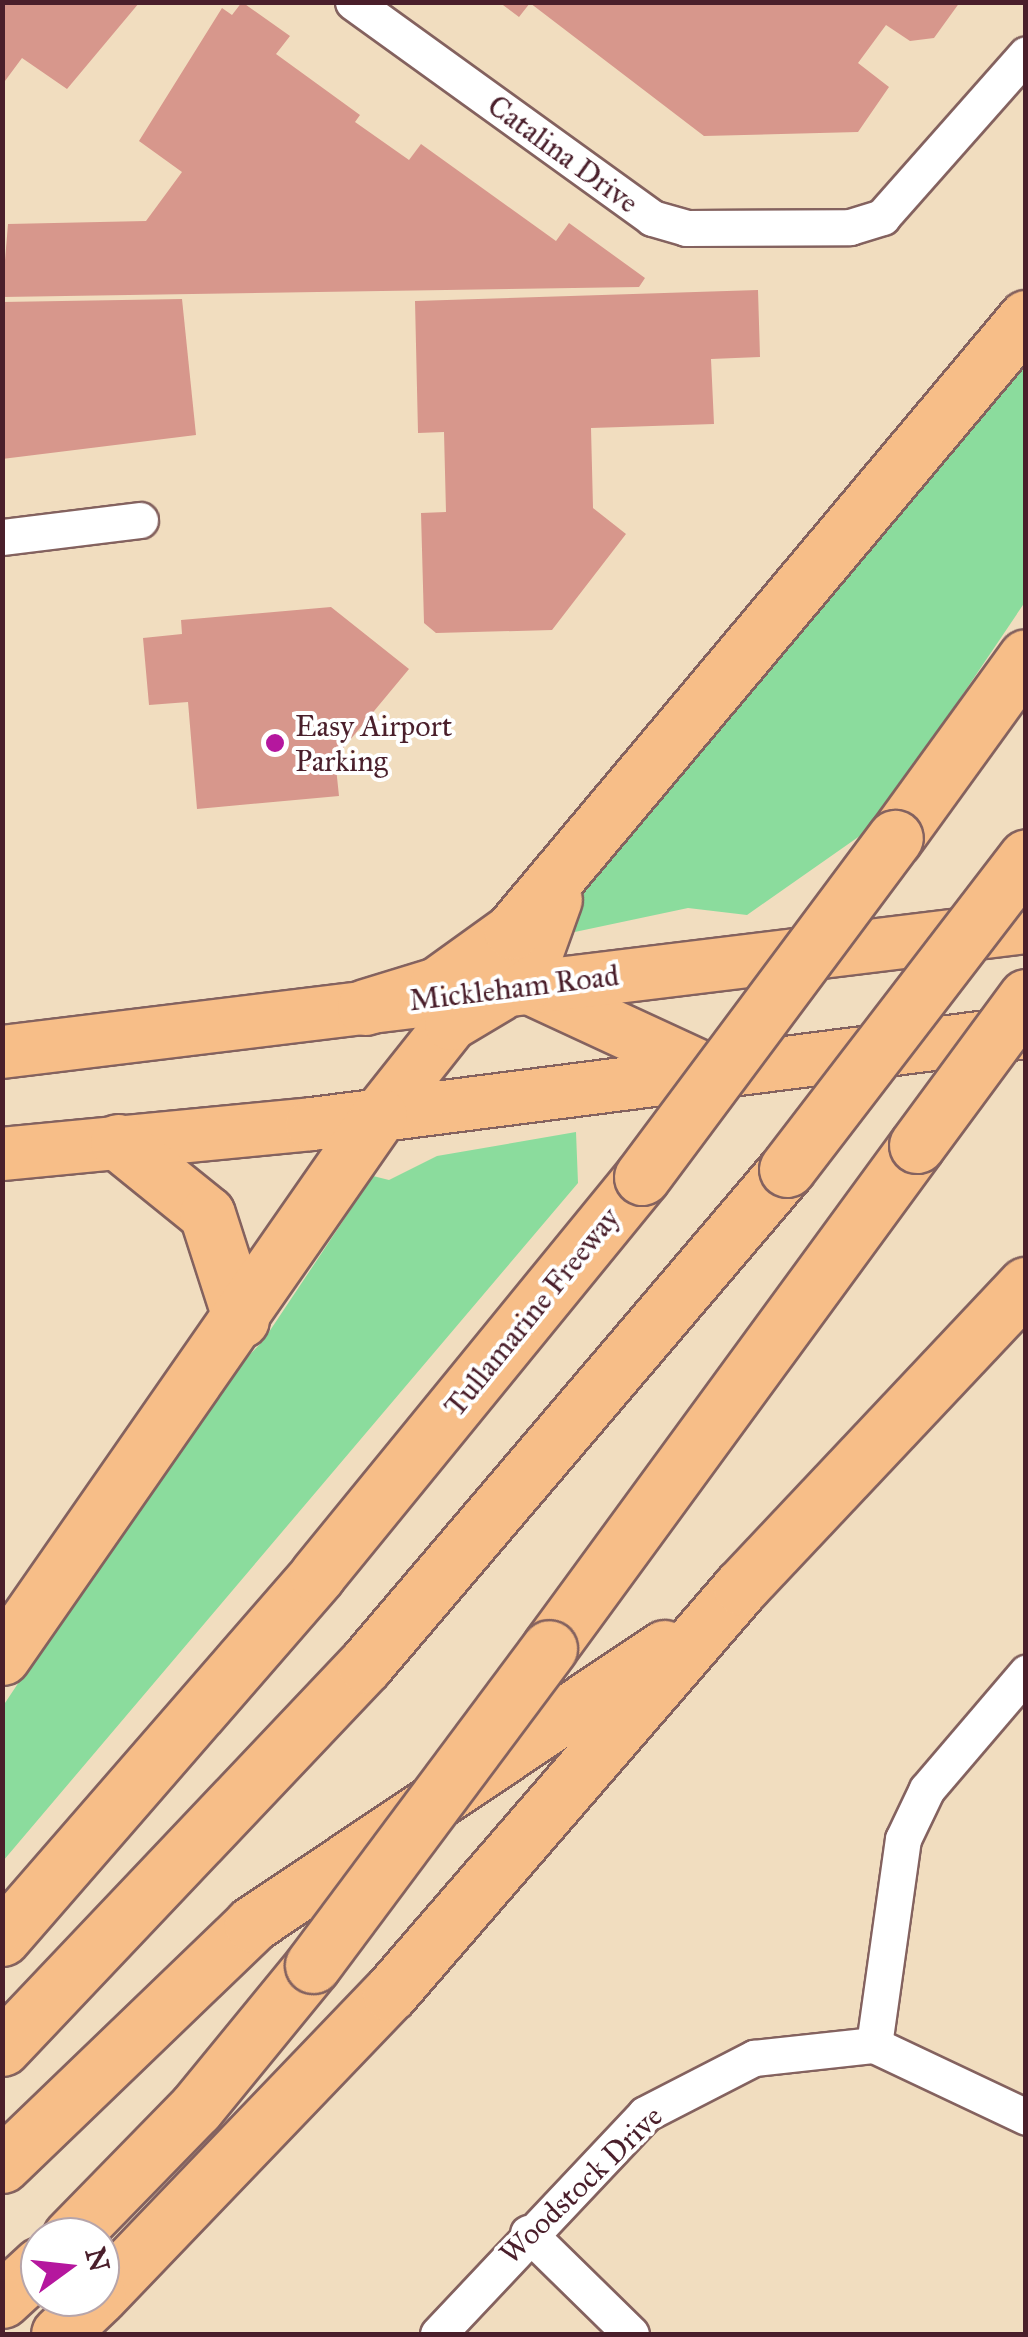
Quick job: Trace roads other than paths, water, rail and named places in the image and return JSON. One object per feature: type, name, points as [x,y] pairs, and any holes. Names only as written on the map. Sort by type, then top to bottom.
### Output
[{"type":"highway","points":[[365,1007],[437,985],[484,958],[1026,318]]},
{"type":"highway","name":"Tullamarine Freeway","points":[[2,1938],[318,1575],[642,1178],[1026,657]]},
{"type":"highway","points":[[523,985],[580,847]]},
{"type":"highway","points":[[2,2048],[365,1666],[787,1169],[1026,857]]},
{"type":"highway","points":[[90,2217],[196,2108],[313,1965],[1026,997]]},
{"type":"highway","points":[[2,1657],[241,1320],[379,1116]]},
{"type":"highway","points":[[118,1142],[207,1214],[241,1320]]},
{"type":"highway","points":[[120,2274],[390,1993],[741,1587],[1026,1285]]},
{"type":"highway","points":[[2,2166],[252,1924],[607,1692],[741,1587]]},
{"type":"main road","name":"Mickleham Road","points":[[2,1052],[523,985],[1026,927]]},
{"type":"main road","points":[[379,1116],[451,1024],[523,985],[712,1072]]},
{"type":"main road","points":[[2,1154],[379,1116],[1026,1032]]},
{"type":"street","name":"Catalina Drive","points":[[352,2],[652,218],[686,228],[850,227],[882,217],[1026,54]]},
{"type":"street","points":[[2,537],[140,520]]},
{"type":"street","points":[[1026,1673],[927,1789],[903,1839],[874,2045],[1026,2117]]},
{"type":"street","name":"Woodstock Drive","points":[[438,2334],[528,2233],[645,2114],[698,2081],[754,2058],[874,2045]]},
{"type":"street","points":[[528,2233],[632,2334]]},
{"type":"place","name":"Easy Airport Parking","points":[[275,743]]}]
